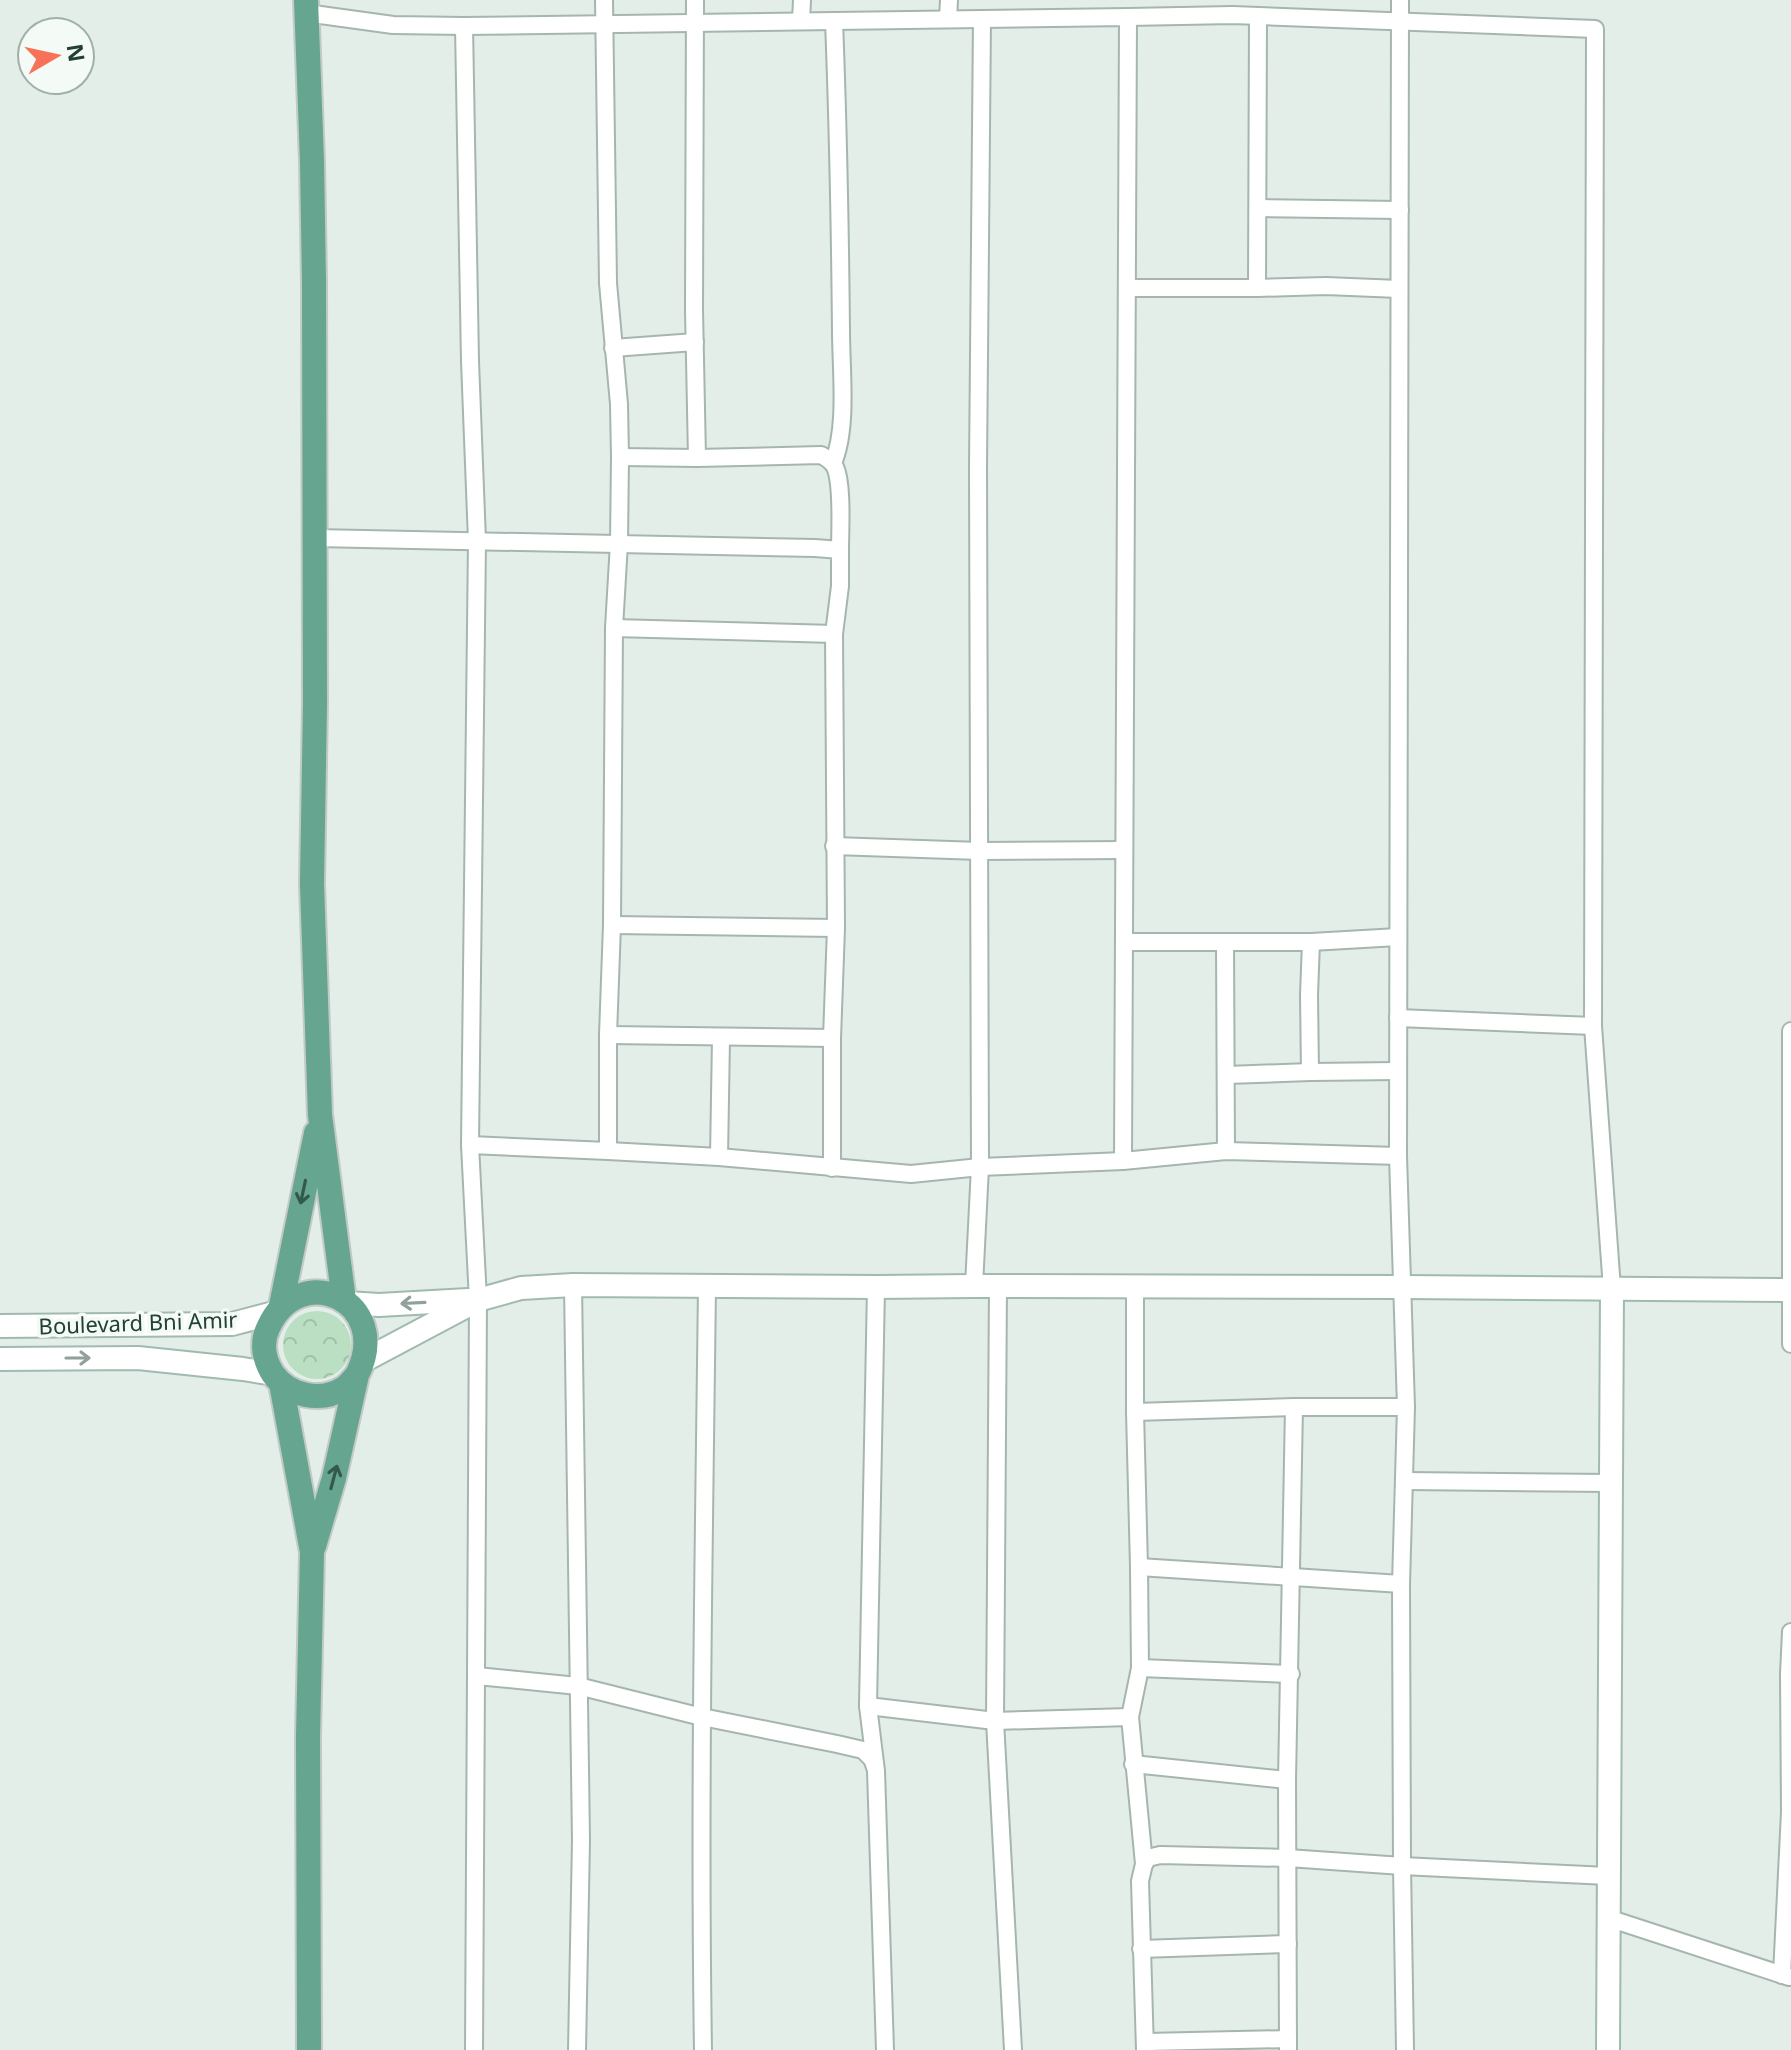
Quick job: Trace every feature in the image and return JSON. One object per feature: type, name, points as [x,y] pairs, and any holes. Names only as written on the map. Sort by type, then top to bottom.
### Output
[{"type":"main road","points":[[306,7],[312,161],[315,538],[312,884],[320,1115],[346,1302]]},
{"type":"main road","points":[[320,1115],[278,1310],[265,1335],[264,1349],[267,1362],[278,1379],[296,1392],[313,1396],[330,1395],[345,1387],[361,1368]]},
{"type":"main road","points":[[278,1310],[295,1297],[312,1293],[329,1294],[346,1302],[365,1329],[367,1345],[312,1552]]},
{"type":"main road","points":[[278,1379],[312,1552],[308,1736],[309,2050]]},
{"type":"street","points":[[604,0],[608,283],[619,404],[620,457],[614,628],[608,1151]]},
{"type":"street","points":[[695,0],[697,458]]},
{"type":"street","points":[[801,21],[802,0]]},
{"type":"street","points":[[948,19],[949,0]]},
{"type":"street","points":[[1400,0],[1398,1156],[1406,1407],[1401,1584],[1405,2050]]},
{"type":"street","points":[[306,7],[393,25],[1233,15],[1595,29],[1593,1026],[1612,1289],[1608,2050]]},
{"type":"street","points":[[1123,1161],[1128,17]]},
{"type":"street","points":[[1257,288],[1258,17]]},
{"type":"street","points":[[974,1286],[980,1167],[978,467],[982,19]]},
{"type":"street","points":[[833,463],[840,439],[841,402],[840,183],[834,21]]},
{"type":"street","points":[[464,26],[470,361],[477,541],[470,1145],[478,1300],[474,2050]]},
{"type":"street","points":[[1258,208],[1400,210]]},
{"type":"street","points":[[1127,288],[1326,286],[1399,289]]},
{"type":"street","points":[[613,348],[695,342]]},
{"type":"street","points":[[620,457],[821,455],[833,463],[836,470],[840,586],[834,634],[836,928],[832,1168]]},
{"type":"street","points":[[315,538],[840,550]]},
{"type":"street","points":[[614,628],[834,634]]},
{"type":"street","points":[[834,846],[980,851],[1123,850]]},
{"type":"street","points":[[612,925],[836,928]]},
{"type":"street","points":[[1125,942],[1311,942],[1398,937]]},
{"type":"street","points":[[1310,1072],[1311,942]]},
{"type":"street","points":[[1225,943],[1226,1151]]},
{"type":"street","points":[[1398,1018],[1593,1026]]},
{"type":"street","points":[[1791,1031],[1791,1344]]},
{"type":"street","points":[[608,1035],[832,1038]]},
{"type":"street","points":[[719,1157],[721,1038]]},
{"type":"street","points":[[1227,1075],[1398,1071]]},
{"type":"street","points":[[470,1145],[719,1157],[911,1174],[980,1167],[1123,1161],[1226,1151],[1398,1156]]},
{"type":"street","points":[[346,1302],[396,1304],[478,1300],[521,1288],[573,1285],[1790,1290]]},
{"type":"street","points":[[573,1285],[581,1840],[577,2050]]},
{"type":"street","points":[[703,2050],[702,1717],[707,1285]]},
{"type":"street","points":[[998,1286],[995,1721],[1013,2050]]},
{"type":"street","points":[[876,1287],[868,1706],[876,1771],[885,2050]]},
{"type":"street","points":[[1135,1288],[1140,1668],[1130,1717],[1144,1864],[1140,1881],[1145,2046],[1288,2044],[1287,1780],[1294,1407]]},
{"type":"street","points":[[361,1368],[478,1300]]},
{"type":"street","name":"Boulevard Bni Amir","points":[[0,1326],[232,1324],[278,1310]]},
{"type":"street","name":"Boulevard Bni Amir","points":[[0,1359],[138,1358],[243,1369],[278,1379]]},
{"type":"street","points":[[1135,1412],[1406,1407]]},
{"type":"street","points":[[1405,1481],[1612,1483]]},
{"type":"street","points":[[1139,1567],[1401,1584]]},
{"type":"street","points":[[1608,1918],[1787,1976],[1791,1632]]},
{"type":"street","points":[[1140,1668],[1291,1674]]},
{"type":"street","points":[[477,1676],[578,1686],[702,1717],[863,1750],[872,1759],[876,1771]]},
{"type":"street","points":[[868,1706],[995,1721],[1130,1717]]},
{"type":"street","points":[[1133,1764],[1287,1780]]},
{"type":"street","points":[[1144,1864],[1148,1858],[1160,1855],[1288,1858],[1608,1876]]},
{"type":"street","points":[[1141,1949],[1288,1944]]},
{"type":"green space","points":[[310,1311],[324,1311],[336,1316],[346,1326],[351,1345],[346,1364],[336,1374],[324,1379],[310,1379],[298,1374],[288,1364],[283,1352],[283,1338],[288,1326],[298,1316]]}]
